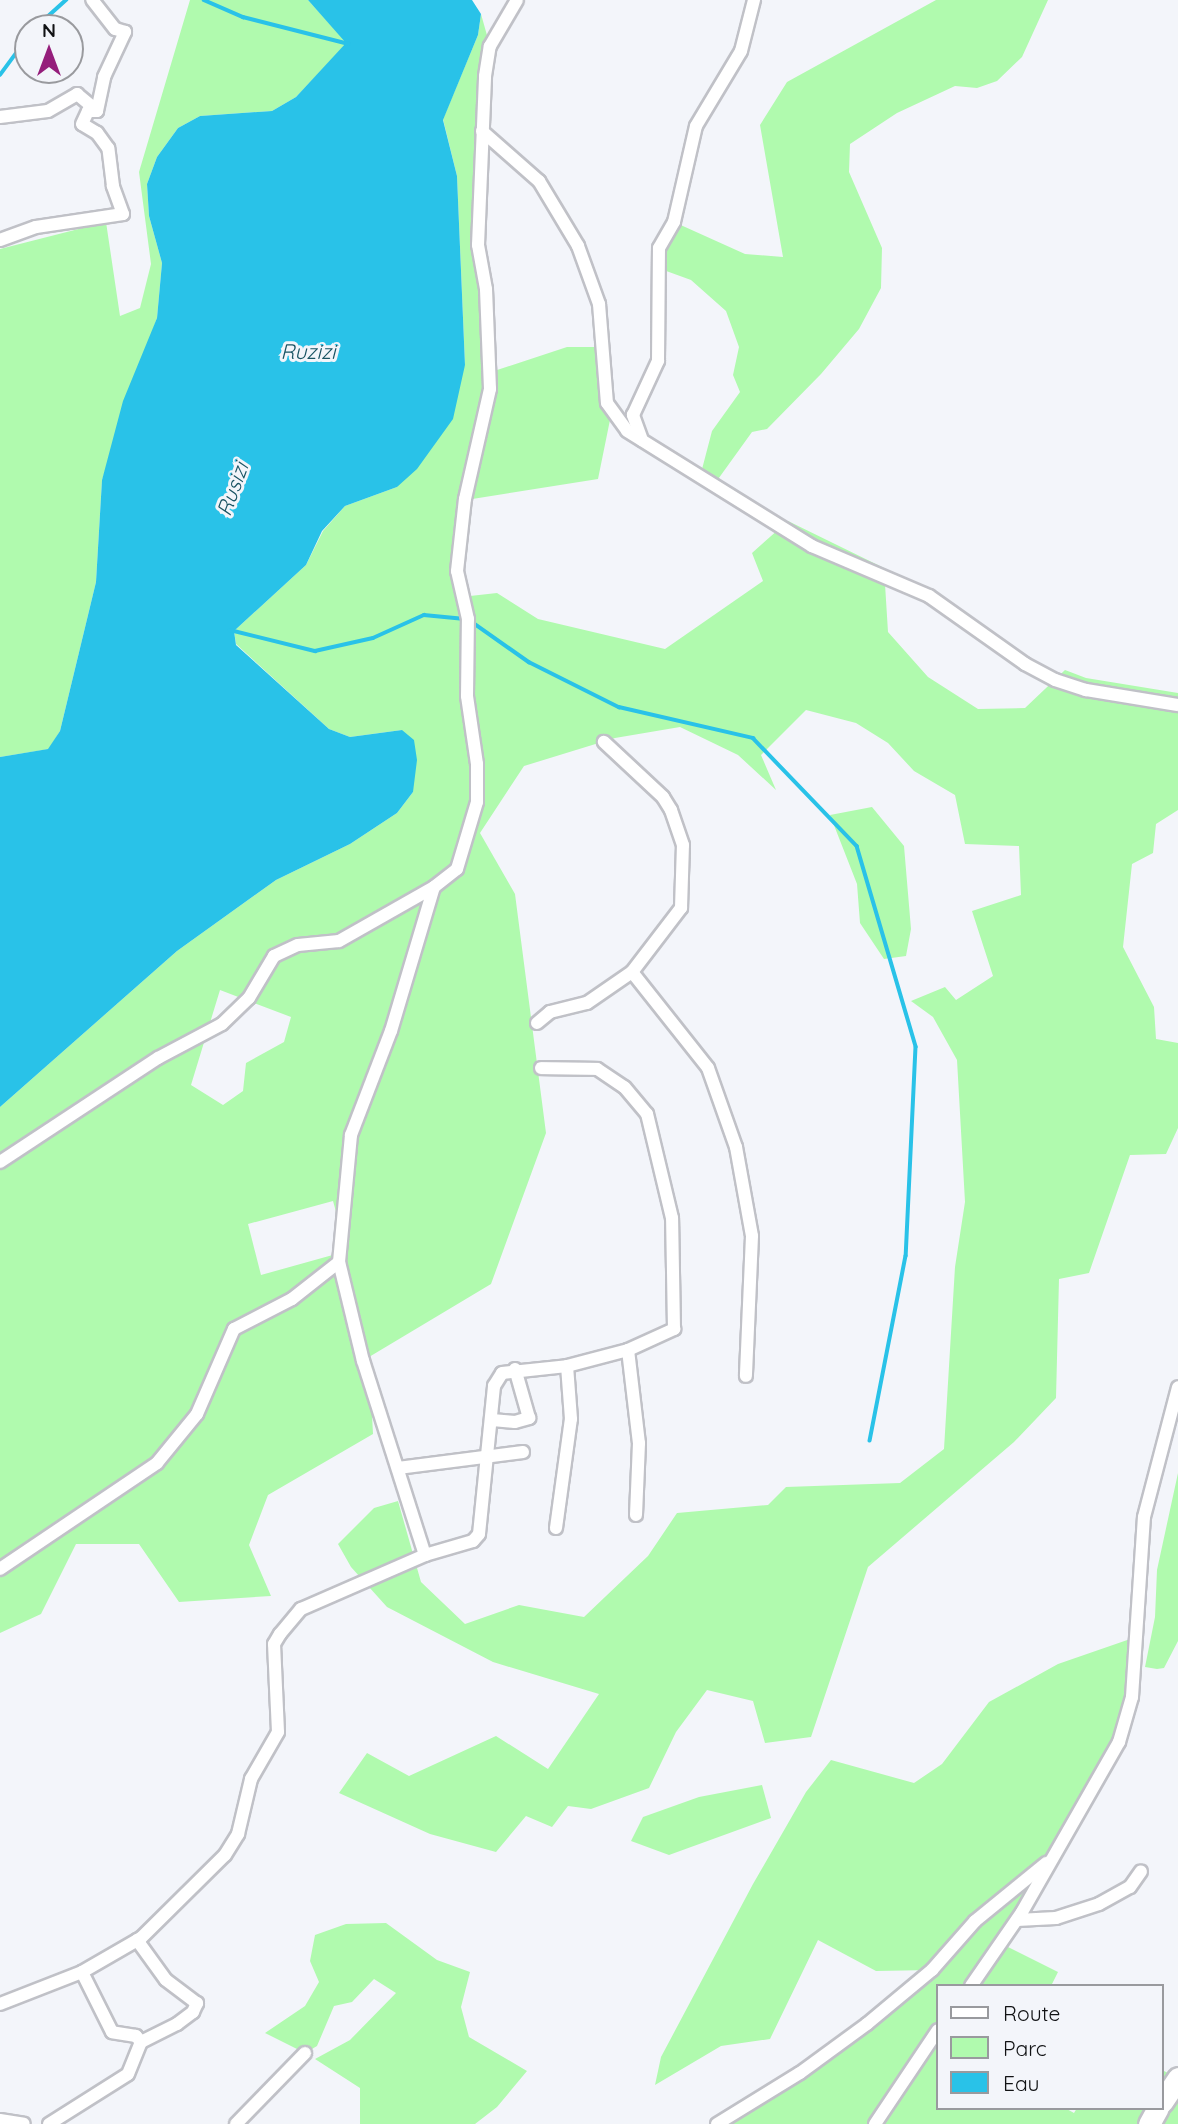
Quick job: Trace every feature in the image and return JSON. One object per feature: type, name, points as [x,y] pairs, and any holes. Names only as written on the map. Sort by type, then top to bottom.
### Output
[{"type":"highway","points":[[1164,2099],[1178,2078]]},
{"type":"street","points":[[92,0],[115,29],[125,32],[104,77],[97,111]]},
{"type":"street","points":[[0,1162],[158,1058],[222,1024],[249,998],[274,956],[298,944],[340,941],[434,887],[457,869],[465,852],[478,783],[467,696],[468,619],[457,571],[466,499],[490,389],[486,289],[478,246],[482,131],[491,46],[517,0]]},
{"type":"street","points":[[642,440],[633,415],[658,360],[659,248],[674,222],[696,126],[741,51],[754,0]]},
{"type":"street","points":[[0,117],[48,111],[77,94],[97,111]]},
{"type":"street","points":[[0,240],[36,227],[123,214],[113,186],[108,148],[97,132],[82,124],[88,111],[97,111]]},
{"type":"street","points":[[482,131],[539,181],[579,246],[599,304],[607,403],[611,415],[642,440],[800,539],[929,596],[1055,680],[1086,690],[1178,705]]},
{"type":"street","points":[[537,1023],[550,1012],[586,1003],[632,972],[681,908],[683,845],[663,797],[604,742]]},
{"type":"street","points":[[425,1555],[363,1361],[338,1262],[351,1135],[391,1031],[434,887]]},
{"type":"street","points":[[632,972],[708,1068],[736,1147],[752,1236],[747,1376]]},
{"type":"street","points":[[0,2004],[82,1972],[137,1940],[225,1855],[238,1833],[248,1786],[278,1732],[274,1644],[292,1616],[425,1555],[477,1539],[489,1453],[494,1386],[502,1373],[515,1369],[567,1366],[628,1350],[669,1335],[676,1316],[672,1218],[654,1133],[638,1101],[597,1069],[541,1068]]},
{"type":"street","points":[[0,1569],[157,1463],[197,1414],[234,1329],[292,1299],[338,1262]]},
{"type":"street","points":[[628,1350],[639,1443],[636,1515]]},
{"type":"street","points":[[556,1528],[571,1419],[567,1366]]},
{"type":"street","points":[[492,1420],[515,1422],[529,1418],[515,1369]]},
{"type":"street","points":[[972,1984],[1017,1920],[1100,1780],[1128,1717],[1144,1517],[1178,1387]]},
{"type":"street","points":[[398,1468],[489,1453],[523,1452]]},
{"type":"street","points":[[717,2124],[800,2073],[867,2024],[932,1970],[975,1921],[1052,1858]]},
{"type":"street","points":[[1017,1920],[1056,1918],[1099,1904],[1130,1887],[1141,1871]]},
{"type":"street","points":[[49,2124],[128,2074],[141,2042],[177,2024],[193,2012],[197,2003],[166,1980],[137,1940]]},
{"type":"street","points":[[82,1972],[112,2032],[136,2036],[141,2042]]},
{"type":"street","points":[[875,2124],[936,2033]]},
{"type":"street","points":[[236,2124],[304,2053]]},
{"type":"street","points":[[0,2120],[24,2124]]},
{"type":"green space","points":[[190,0],[308,0],[347,43],[296,97],[272,111],[200,116],[178,128],[157,157],[147,184],[149,216],[162,263],[157,318],[102,480],[96,582],[60,731],[49,749],[0,757],[0,249],[106,222],[120,316],[140,308],[151,264],[139,172]]},
{"type":"green space","points":[[936,0],[1048,0],[1022,57],[997,81],[977,88],[955,86],[897,113],[850,144],[849,172],[882,248],[881,288],[859,329],[821,374],[767,429],[752,432],[716,482],[701,473],[712,431],[740,392],[733,375],[739,347],[726,311],[691,280],[658,268],[674,222],[745,254],[783,257],[760,125],[787,82]]},
{"type":"green space","points":[[481,14],[490,46],[478,245],[491,372],[567,347],[602,347],[611,415],[598,479],[466,500],[461,597],[497,593],[538,619],[665,649],[763,581],[752,553],[788,521],[884,568],[888,632],[928,677],[978,709],[1025,708],[1065,670],[1086,678],[1178,693],[1178,810],[1156,824],[1153,853],[1132,864],[1123,947],[1154,1007],[1156,1039],[1178,1043],[1178,1128],[1166,1154],[1130,1155],[1089,1273],[1059,1279],[1056,1398],[1014,1442],[868,1567],[811,1737],[765,1743],[753,1701],[707,1690],[676,1732],[649,1788],[591,1809],[568,1806],[552,1827],[526,1816],[496,1852],[430,1834],[339,1793],[367,1753],[409,1776],[496,1736],[548,1769],[599,1694],[493,1662],[387,1607],[351,1567],[338,1544],[374,1508],[398,1501],[421,1582],[465,1624],[519,1605],[584,1617],[648,1556],[677,1513],[768,1505],[786,1487],[900,1483],[944,1449],[955,1267],[965,1202],[957,1060],[933,1017],[911,1001],[945,987],[956,1000],[993,976],[972,911],[1021,895],[1019,846],[965,844],[955,795],[914,771],[888,743],[856,723],[806,710],[761,755],[776,790],[738,755],[680,727],[615,738],[524,766],[480,833],[515,894],[546,1133],[491,1284],[369,1357],[373,1434],[268,1495],[249,1545],[271,1596],[179,1602],[139,1544],[76,1544],[41,1614],[0,1633],[0,1107],[177,951],[276,880],[350,844],[397,813],[413,792],[402,730],[350,737],[329,729],[236,644],[234,631],[306,565],[323,531],[345,506],[397,487],[465,365],[457,176],[443,119],[478,35]],"holes":[[[220,990],[291,1017],[284,1042],[246,1063],[243,1091],[223,1105],[191,1085]],[[333,1201],[347,1251],[261,1275],[248,1224]]]},
{"type":"green space","points":[[872,807],[904,846],[911,929],[906,956],[884,959],[860,923],[857,884],[830,815]]},
{"type":"green space","points":[[1178,1473],[1178,1641],[1164,1668],[1157,1669],[1145,1667],[1155,1617],[1157,1570]]},
{"type":"green space","points":[[1136,1637],[1128,1717],[1002,1944],[1058,1972],[1052,1984],[936,1984],[936,2110],[1069,2110],[1074,2113],[1076,2110],[1164,2110],[1164,2071],[1178,2078],[1178,2124],[717,2124],[800,2072],[931,1970],[876,1971],[818,1940],[770,2039],[721,2046],[655,2085],[661,2057],[753,1884],[806,1792],[831,1760],[914,1783],[942,1764],[989,1702],[1058,1664]]},
{"type":"green space","points":[[762,1785],[771,1818],[669,1855],[631,1841],[643,1817],[699,1797]]},
{"type":"green space","points":[[386,1923],[437,1960],[470,1972],[461,2007],[469,2037],[527,2071],[497,2107],[475,2124],[360,2124],[360,2088],[315,2059],[350,2040],[396,1993],[374,1979],[352,2002],[334,2006],[317,2046],[305,2053],[265,2033],[305,2006],[319,1982],[310,1961],[315,1935],[346,1924]]},
{"type":"water","name":"Ruzizi","points":[[308,0],[472,0],[481,14],[478,35],[443,120],[457,176],[465,365],[453,419],[417,469],[397,487],[345,506],[322,531],[306,565],[234,631],[236,645],[329,729],[350,737],[402,730],[414,740],[417,760],[413,792],[397,813],[350,844],[276,880],[177,951],[0,1107],[0,757],[48,749],[60,731],[96,582],[102,480],[123,401],[157,318],[162,263],[149,216],[147,184],[157,157],[178,128],[200,116],[272,111],[296,97],[346,43]]},
{"type":"waterway","points":[[50,14],[66,0]]},
{"type":"waterway","points":[[204,0],[243,17],[349,44]]},
{"type":"waterway","points":[[0,75],[14,56]]},
{"type":"waterway","points":[[230,630],[315,651],[373,638],[424,615],[465,619]]},
{"type":"waterway","points":[[472,622],[529,662],[619,707],[753,738],[857,846],[916,1047],[906,1256],[870,1441]]},
{"type":"water label","name":"Rusizi","points":[[232,489]]}]
